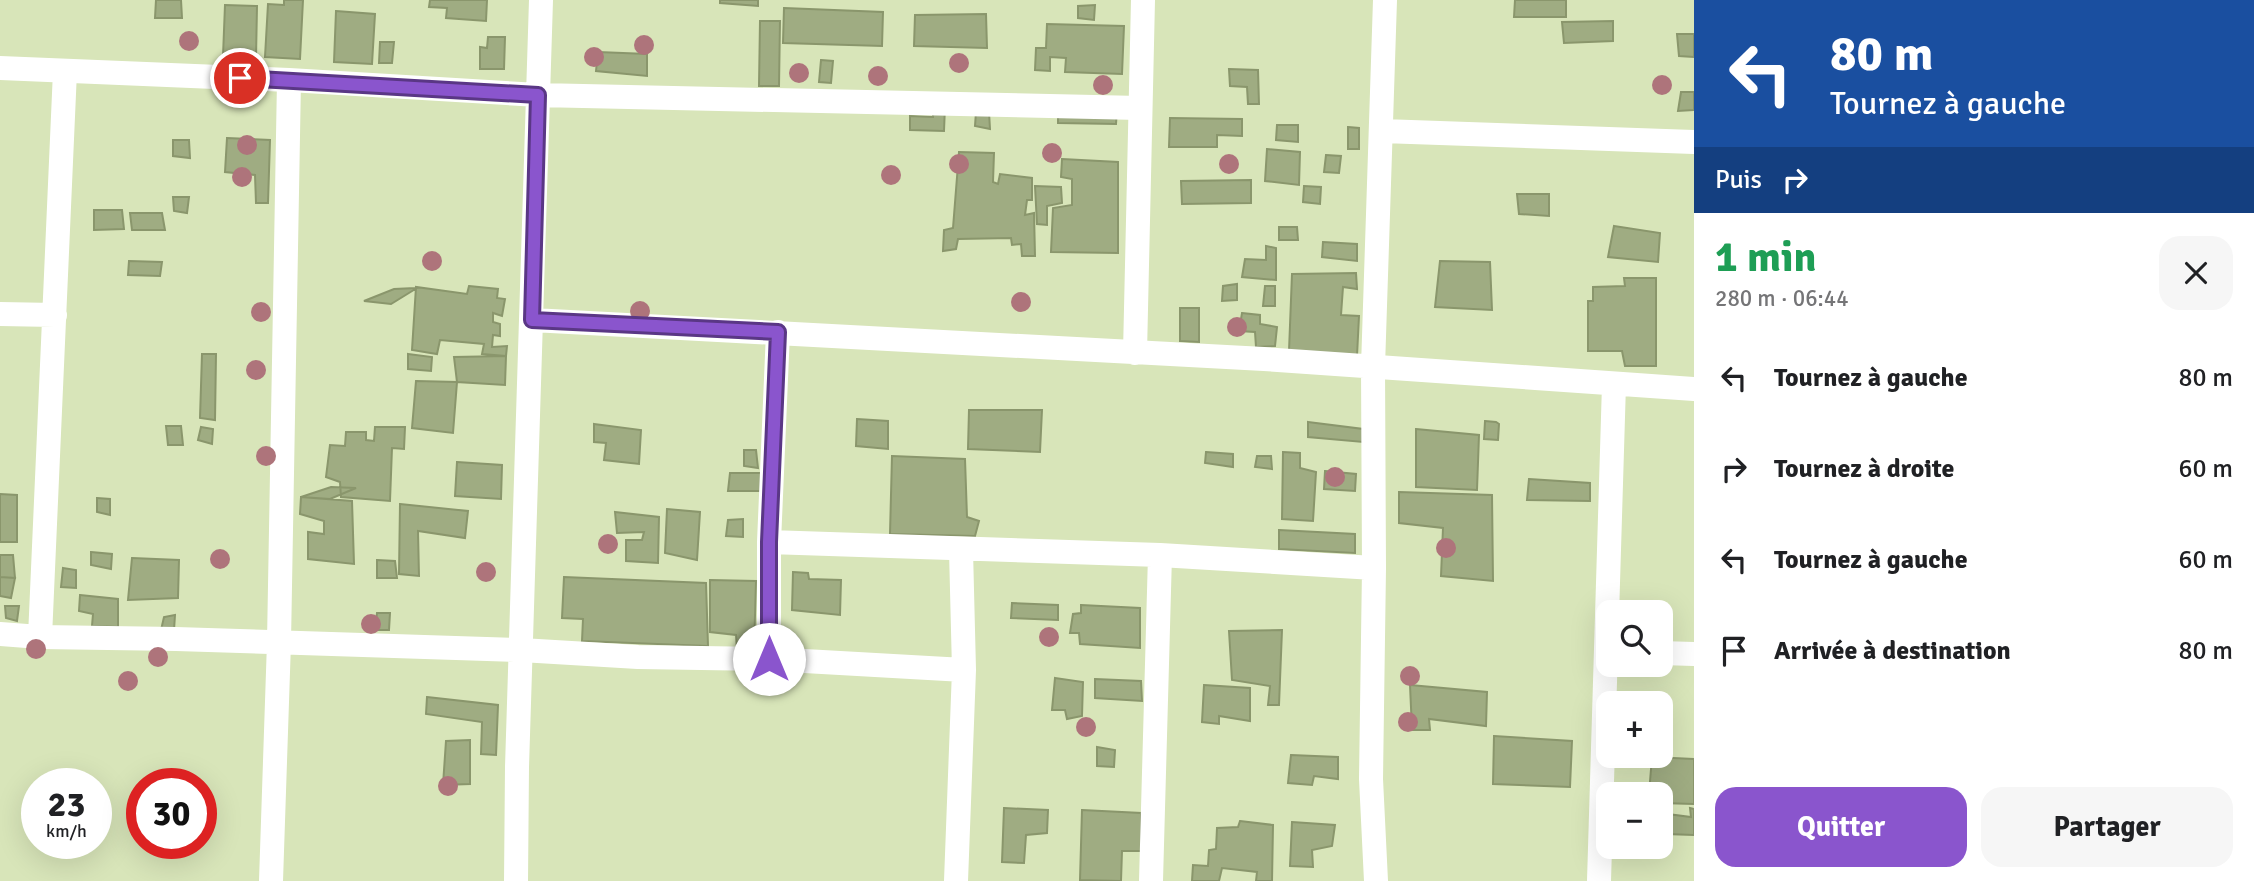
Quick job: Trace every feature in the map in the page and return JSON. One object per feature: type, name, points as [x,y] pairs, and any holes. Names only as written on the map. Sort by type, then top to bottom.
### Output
[{"type":"street","points":[[516,881],[541,0]]},
{"type":"street","points":[[1135,353],[1143,0]]},
{"type":"street","points":[[1376,881],[1371,779],[1373,367],[1385,0]]},
{"type":"street","points":[[0,68],[289,80],[538,95],[1140,108]]},
{"type":"street","points":[[40,637],[65,71]]},
{"type":"street","points":[[271,881],[279,642],[289,80]]},
{"type":"street","points":[[1382,131],[1694,142]]},
{"type":"street","points":[[0,314],[55,315]]},
{"type":"street","points":[[532,320],[1264,359],[1694,389]]},
{"type":"street","points":[[769,659],[769,542],[778,332]]},
{"type":"street","points":[[1608,600],[1614,384]]},
{"type":"street","points":[[769,542],[1160,555],[1374,568]]},
{"type":"street","points":[[956,881],[964,670],[961,550]]},
{"type":"street","points":[[1151,881],[1160,555]]},
{"type":"street","points":[[0,634],[521,650],[638,657],[769,659],[964,670]]},
{"type":"street","points":[[1673,653],[1694,654]]},
{"type":"street","points":[[1599,881],[1606,677]]},
{"type":"building","points":[[156,0],[181,0],[182,18],[155,18]]},
{"type":"building","points":[[284,0],[303,0],[300,59],[265,57],[268,4],[284,5]]},
{"type":"building","points":[[430,0],[487,0],[486,21],[446,18],[447,8],[429,7]]},
{"type":"building","points":[[720,0],[758,0],[758,6],[720,3]]},
{"type":"building","points":[[1515,0],[1566,0],[1566,17],[1514,17]]},
{"type":"building","points":[[225,5],[257,6],[256,58],[223,56]]},
{"type":"building","points":[[1095,5],[1094,20],[1078,18],[1078,6]]},
{"type":"building","points":[[784,8],[883,12],[882,46],[783,43]]},
{"type":"building","points":[[336,11],[375,14],[372,64],[334,62]]},
{"type":"building","points":[[986,14],[987,48],[914,46],[915,15]]},
{"type":"building","points":[[760,21],[780,21],[779,86],[759,86]]},
{"type":"building","points":[[1613,21],[1613,41],[1564,43],[1562,22]]},
{"type":"building","points":[[1047,24],[1124,26],[1122,74],[1065,72],[1066,58],[1050,57],[1050,71],[1035,70],[1036,48],[1046,48]]},
{"type":"building","points":[[1677,34],[1694,34],[1694,57],[1679,56]]},
{"type":"building","points":[[488,37],[505,37],[504,69],[480,69],[480,47],[487,48]]},
{"type":"building","points":[[380,42],[394,42],[392,63],[379,63]]},
{"type":"building","points":[[598,52],[647,54],[647,76],[596,71]]},
{"type":"building","points":[[821,60],[833,61],[831,83],[819,82]]},
{"type":"building","points":[[1229,69],[1258,70],[1259,104],[1248,104],[1247,87],[1230,86]]},
{"type":"building","points":[[1681,92],[1694,92],[1694,110],[1678,111]]},
{"type":"building","points":[[933,106],[945,106],[944,131],[910,130],[910,116],[933,117]]},
{"type":"building","points":[[1058,108],[1117,109],[1116,124],[1058,123]]},
{"type":"building","points":[[976,112],[989,112],[990,129],[975,126]]},
{"type":"building","points":[[1170,118],[1242,119],[1242,136],[1217,135],[1217,147],[1169,147]]},
{"type":"building","points":[[1277,125],[1298,125],[1298,142],[1276,140]]},
{"type":"building","points":[[1348,127],[1359,128],[1359,149],[1348,149]]},
{"type":"building","points":[[227,138],[270,140],[268,203],[256,203],[255,175],[225,172]]},
{"type":"building","points":[[173,140],[189,140],[190,158],[173,156]]},
{"type":"building","points":[[1267,149],[1300,152],[1299,185],[1265,181]]},
{"type":"building","points":[[959,152],[994,153],[993,182],[998,184],[1000,174],[1032,178],[1032,200],[1027,200],[1025,215],[1034,213],[1035,256],[1022,256],[1021,244],[1012,245],[1011,238],[958,239],[956,249],[943,251],[944,230],[953,228]]},
{"type":"building","points":[[1326,155],[1341,156],[1339,173],[1324,172]]},
{"type":"building","points":[[1062,159],[1118,162],[1118,253],[1051,252],[1053,208],[1072,205],[1072,179],[1061,177]]},
{"type":"building","points":[[1251,180],[1251,203],[1182,204],[1181,181]]},
{"type":"building","points":[[1035,186],[1061,187],[1062,203],[1047,206],[1047,225],[1037,224]]},
{"type":"building","points":[[1304,186],[1321,187],[1320,204],[1303,202]]},
{"type":"building","points":[[1517,194],[1549,194],[1549,216],[1519,214]]},
{"type":"building","points":[[173,197],[189,197],[187,213],[174,211]]},
{"type":"building","points":[[94,210],[122,210],[124,229],[94,230]]},
{"type":"building","points":[[130,213],[162,213],[165,230],[132,230]]},
{"type":"building","points":[[1614,226],[1660,233],[1658,262],[1608,257]]},
{"type":"building","points":[[1279,227],[1297,227],[1298,240],[1279,240]]},
{"type":"building","points":[[1323,242],[1357,244],[1357,261],[1322,257]]},
{"type":"building","points":[[1266,246],[1276,248],[1276,280],[1242,277],[1245,259],[1266,260]]},
{"type":"building","points":[[129,261],[162,262],[160,276],[128,275]]},
{"type":"building","points":[[1440,261],[1490,262],[1492,310],[1435,307]]},
{"type":"building","points":[[1356,273],[1357,289],[1343,287],[1341,315],[1359,316],[1357,356],[1289,351],[1292,274]]},
{"type":"building","points":[[1624,278],[1656,278],[1656,366],[1625,366],[1622,351],[1588,351],[1588,301],[1593,301],[1593,287],[1625,286]]},
{"type":"building","points":[[1237,284],[1237,300],[1222,301],[1223,286]]},
{"type":"building","points":[[469,286],[498,289],[497,298],[505,299],[502,316],[493,313],[493,322],[500,324],[500,336],[493,335],[492,347],[507,346],[506,356],[482,354],[484,344],[440,340],[437,354],[412,350],[416,287],[467,294]]},
{"type":"building","points":[[1265,286],[1275,286],[1275,306],[1263,306]]},
{"type":"building","points":[[417,288],[391,304],[364,301],[394,289]]},
{"type":"building","points":[[1180,308],[1199,308],[1199,342],[1180,341]]},
{"type":"building","points":[[1242,313],[1260,315],[1260,324],[1277,327],[1275,346],[1256,347],[1255,332],[1239,331]]},
{"type":"building","points":[[202,354],[216,354],[215,420],[200,418]]},
{"type":"building","points":[[408,354],[432,357],[431,371],[408,369]]},
{"type":"building","points":[[506,356],[505,385],[457,382],[454,357]]},
{"type":"building","points":[[416,381],[457,382],[453,433],[412,428]]},
{"type":"building","points":[[969,410],[1042,410],[1040,452],[968,449]]},
{"type":"building","points":[[857,419],[888,421],[888,449],[856,446]]},
{"type":"building","points":[[1485,421],[1499,424],[1498,440],[1484,439]]},
{"type":"building","points":[[1308,422],[1363,429],[1363,442],[1308,437]]},
{"type":"building","points":[[594,424],[641,430],[639,464],[604,460],[606,443],[594,442]]},
{"type":"building","points":[[166,426],[181,426],[183,445],[168,445]]},
{"type":"building","points":[[201,427],[213,429],[212,444],[198,440]]},
{"type":"building","points":[[375,427],[405,427],[404,449],[392,448],[390,501],[341,497],[340,482],[326,477],[330,445],[345,446],[346,432],[366,432],[366,440],[374,441]]},
{"type":"building","points":[[1416,429],[1479,435],[1477,490],[1416,487]]},
{"type":"building","points":[[744,450],[756,450],[758,468],[744,466]]},
{"type":"building","points":[[1206,452],[1233,454],[1233,467],[1205,463]]},
{"type":"building","points":[[1283,452],[1300,453],[1300,468],[1316,472],[1313,521],[1282,519]]},
{"type":"building","points":[[892,456],[965,459],[967,517],[979,521],[975,536],[890,534]]},
{"type":"building","points":[[1257,456],[1271,456],[1272,469],[1255,467]]},
{"type":"building","points":[[457,462],[502,465],[501,499],[455,496]]},
{"type":"building","points":[[1325,471],[1356,474],[1355,491],[1324,489]]},
{"type":"building","points":[[730,473],[761,473],[761,491],[728,491]]},
{"type":"building","points":[[1529,479],[1590,483],[1590,501],[1527,500]]},
{"type":"building","points":[[331,487],[356,488],[330,499],[301,497]]},
{"type":"building","points":[[1399,492],[1492,495],[1493,581],[1441,576],[1443,528],[1399,523]]},
{"type":"building","points":[[0,494],[17,495],[17,542],[0,542]]},
{"type":"building","points":[[301,497],[352,501],[354,564],[308,559],[308,532],[324,534],[324,521],[300,514]]},
{"type":"building","points":[[97,498],[110,499],[110,515],[97,512]]},
{"type":"building","points":[[400,504],[468,511],[465,538],[418,531],[419,576],[399,574]]},
{"type":"building","points":[[667,509],[700,512],[697,560],[665,553]]},
{"type":"building","points":[[615,512],[659,517],[658,563],[626,561],[626,540],[642,540],[644,532],[617,533]]},
{"type":"building","points":[[743,519],[743,537],[726,536],[728,520]]},
{"type":"building","points":[[1279,530],[1355,534],[1355,553],[1279,549]]},
{"type":"building","points":[[91,552],[112,554],[111,569],[91,565]]},
{"type":"building","points":[[0,555],[13,555],[15,578],[0,577]]},
{"type":"building","points":[[132,558],[179,560],[178,598],[128,600]]},
{"type":"building","points":[[377,560],[395,561],[397,578],[377,578]]},
{"type":"building","points":[[63,568],[76,570],[76,588],[61,587]]},
{"type":"building","points":[[793,572],[808,573],[809,579],[841,580],[840,615],[792,610]]},
{"type":"building","points":[[0,577],[15,578],[11,598],[0,596]]},
{"type":"building","points":[[564,577],[706,583],[708,646],[582,641],[583,619],[562,618]]},
{"type":"building","points":[[710,580],[756,581],[754,650],[737,650],[736,635],[710,632]]},
{"type":"building","points":[[80,595],[118,599],[118,627],[92,626],[93,614],[79,611]]},
{"type":"building","points":[[1012,603],[1058,605],[1058,620],[1011,618]]},
{"type":"building","points":[[1081,605],[1140,608],[1140,648],[1080,644],[1079,633],[1070,633],[1073,614],[1081,613]]},
{"type":"building","points":[[5,606],[19,606],[17,621],[6,618]]},
{"type":"building","points":[[377,613],[390,613],[389,630],[375,630]]},
{"type":"building","points":[[175,615],[174,630],[161,630],[164,617]]},
{"type":"building","points":[[1282,630],[1279,705],[1268,705],[1270,686],[1232,680],[1229,631]]},
{"type":"building","points":[[1055,678],[1083,682],[1082,716],[1067,719],[1065,710],[1052,710]]},
{"type":"building","points":[[1095,679],[1141,681],[1142,701],[1095,698]]},
{"type":"building","points":[[1204,685],[1250,688],[1250,721],[1219,716],[1219,724],[1202,722]]},
{"type":"building","points":[[1410,685],[1487,692],[1486,726],[1429,719],[1430,730],[1412,730]]},
{"type":"building","points":[[427,697],[498,705],[496,755],[481,754],[482,722],[426,714]]},
{"type":"building","points":[[1494,736],[1572,741],[1570,787],[1493,784]]},
{"type":"building","points":[[470,740],[470,784],[443,785],[446,741]]},
{"type":"building","points":[[1097,747],[1115,750],[1114,767],[1097,766]]},
{"type":"building","points":[[1291,755],[1338,757],[1338,779],[1314,776],[1312,785],[1288,783]]},
{"type":"building","points":[[1673,758],[1694,759],[1694,804],[1673,803],[1673,782],[1650,782],[1651,768],[1673,768]]},
{"type":"building","points":[[1004,808],[1048,810],[1047,833],[1026,835],[1024,863],[1002,862]]},
{"type":"building","points":[[1690,808],[1694,809],[1694,835],[1673,834],[1673,815],[1691,817]]},
{"type":"building","points":[[1082,810],[1141,813],[1141,851],[1122,851],[1121,881],[1080,880]]},
{"type":"building","points":[[1240,821],[1273,825],[1272,881],[1256,881],[1257,872],[1222,868],[1219,881],[1192,881],[1193,865],[1208,866],[1209,850],[1216,849],[1217,828],[1238,827]]},
{"type":"building","points":[[1292,822],[1335,825],[1332,846],[1312,850],[1313,867],[1290,866]]},
{"type":"route","points":[[240,78],[538,95],[532,320],[778,332],[769,542],[769,659]]}]
